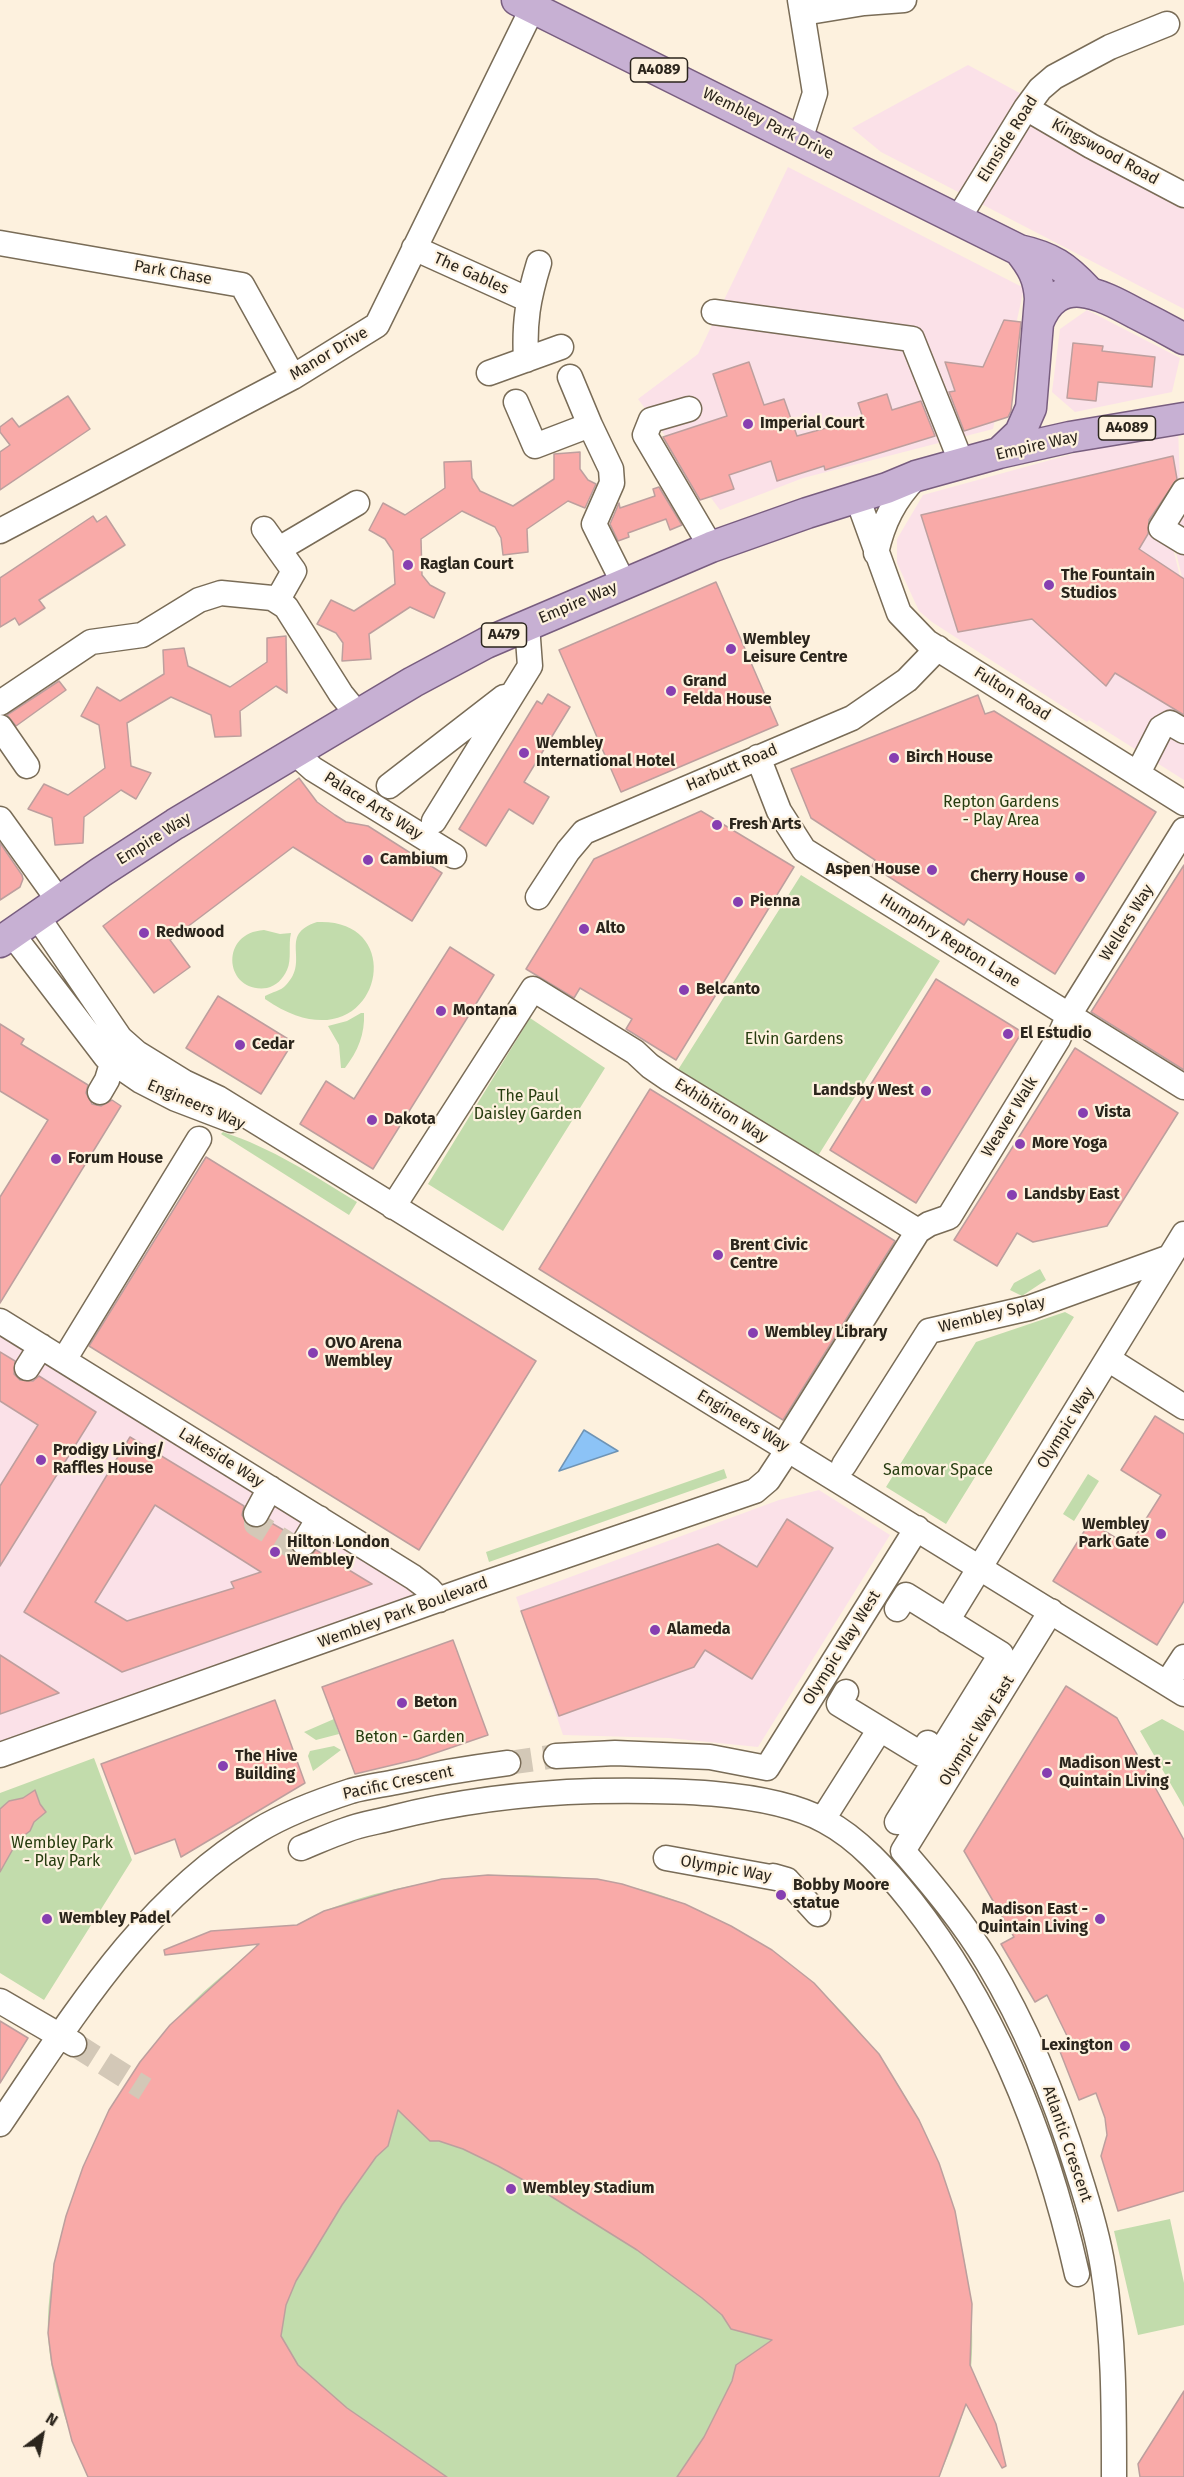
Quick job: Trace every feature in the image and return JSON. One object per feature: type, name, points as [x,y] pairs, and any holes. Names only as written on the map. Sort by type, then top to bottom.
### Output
[{"type":"main road","name":"Wembley Park Drive","points":[[525,4],[1019,250],[1051,259],[1066,269],[1088,291]]},
{"type":"main road","name":"Wembley Park Drive","points":[[999,453],[1020,433],[1031,408],[1040,285],[1035,272],[1019,250]]},
{"type":"main road","name":"Wembley Park Drive","points":[[1038,323],[1043,310],[1055,298],[1068,292],[1088,291],[1103,296],[1184,339]]},
{"type":"main road","name":"Wembley Park Drive","points":[[1032,395],[1035,409],[1044,422],[1055,431],[1070,437]]},
{"type":"main road","name":"Empire Way","points":[[6,938],[175,824],[413,682],[486,643],[711,547],[916,476],[999,453],[1070,437],[1184,418]]},
{"type":"street","points":[[800,140],[815,93],[802,6],[904,0]]},
{"type":"street","name":"Manor Drive","points":[[0,531],[293,377],[377,326],[509,55],[525,4]]},
{"type":"street","name":"Elmside Road","points":[[958,219],[1040,89],[1054,77],[1110,47],[1167,24]]},
{"type":"street","name":"Kingswood Road","points":[[1026,108],[1091,146],[1184,195]]},
{"type":"street","name":"Park Chase","points":[[0,243],[242,285],[293,377]]},
{"type":"street","name":"The Gables","points":[[414,248],[529,300]]},
{"type":"street","points":[[526,360],[524,326],[539,264]]},
{"type":"street","points":[[714,312],[912,339],[962,464]]},
{"type":"street","points":[[489,374],[561,348]]},
{"type":"street","points":[[570,377],[611,469],[612,483],[594,524],[624,584]]},
{"type":"street","points":[[516,402],[535,446],[590,424]]},
{"type":"street","points":[[689,409],[651,420],[645,435],[711,547]]},
{"type":"street","points":[[876,553],[885,519],[894,502],[916,476]]},
{"type":"street","points":[[1184,491],[1161,528],[1184,542]]},
{"type":"street","name":"Fulton Road","points":[[857,497],[899,614],[927,642],[1184,802]]},
{"type":"street","points":[[279,549],[357,503]]},
{"type":"street","points":[[264,529],[294,571],[277,602]]},
{"type":"street","points":[[0,703],[91,642],[142,635],[199,600],[221,593],[272,598],[286,607],[357,716]]},
{"type":"street","points":[[434,821],[530,666],[527,625]]},
{"type":"street","name":"Harbutt Road","points":[[538,897],[568,851],[584,832],[852,718],[907,680],[938,648]]},
{"type":"street","points":[[389,786],[516,688]]},
{"type":"street","points":[[1138,773],[1161,728],[1170,723],[1184,730]]},
{"type":"street","points":[[0,727],[27,766]]},
{"type":"street","name":"Palace Arts Way","points":[[300,750],[304,761],[313,769],[454,856]]},
{"type":"street","name":"Humphry Repton Lane","points":[[758,758],[778,811],[804,850],[1184,1087]]},
{"type":"street","name":"Engineers Way","points":[[0,819],[120,1038],[137,1053],[184,1082],[218,1098],[1176,1689]]},
{"type":"street","name":"Wellers Way","points":[[1069,1015],[1184,830]]},
{"type":"street","name":"Engineers Way","points":[[6,938],[51,988],[106,1057],[141,1081],[176,1099],[300,1149]]},
{"type":"street","name":"Exhibition Way","points":[[393,1207],[533,989],[635,1052],[669,1079],[918,1232]]},
{"type":"street","name":"Weaver Walk","points":[[918,1232],[929,1224],[948,1217],[1058,1039],[1069,1015]]},
{"type":"street","points":[[100,1092],[114,1062],[120,1038]]},
{"type":"street","points":[[64,1360],[199,1138]]},
{"type":"street","points":[[786,1447],[918,1232]]},
{"type":"street","name":"Olympic Way","points":[[897,1822],[1001,1654],[946,1629],[980,1567],[1184,1234]]},
{"type":"street","name":"Wembley Splay","points":[[844,1465],[929,1331],[1029,1308],[1170,1257]]},
{"type":"street","name":"Lakeside Way","points":[[0,1321],[413,1577],[439,1600]]},
{"type":"street","points":[[27,1368],[41,1346]]},
{"type":"street","points":[[1108,1359],[1184,1407]]},
{"type":"street","name":"Wembley Park Boulevard","points":[[0,1755],[755,1491],[768,1480],[786,1447]]},
{"type":"street","points":[[256,1514],[270,1488]]},
{"type":"street","points":[[304,1543],[319,1518]]},
{"type":"street","name":"Olympic Way West","points":[[556,1756],[615,1754],[710,1758],[767,1768],[917,1528]]},
{"type":"street","name":"Olympic Way East","points":[[903,1851],[1051,1611]]},
{"type":"street","points":[[1176,1689],[1184,1657]]},
{"type":"street","points":[[823,1820],[884,1723]]},
{"type":"street","name":"Pacific Crescent","points":[[0,2124],[67,2040],[106,1969],[166,1902],[223,1855],[260,1829],[296,1812],[353,1791],[436,1773],[508,1763]]},
{"type":"street","points":[[301,1848],[348,1829],[418,1812],[508,1796],[557,1792],[640,1790],[700,1793],[769,1802],[791,1807],[823,1820],[851,1839],[895,1881],[938,1935],[966,1981],[998,2039],[1045,2156],[1063,2212],[1077,2274]]},
{"type":"street","name":"Atlantic Crescent","points":[[903,1851],[943,1898],[988,1962],[1031,2046],[1067,2136],[1089,2206],[1103,2267],[1111,2334],[1114,2477]]},
{"type":"street","name":"Olympic Way","points":[[666,1858],[787,1880]]},
{"type":"street","name":"Olympic Way","points":[[737,1868],[787,1880],[818,1914]]},
{"type":"street","points":[[0,2001],[67,2040]]},
{"type":"shaded area","points":[[968,65],[1132,154],[1146,165],[1184,181],[1184,309],[881,152],[852,128]]},
{"type":"shaded area","points":[[788,167],[1024,288],[993,429],[803,478],[720,510],[638,399],[698,354]]},
{"type":"shaded area","points":[[1087,310],[1180,358],[1172,392],[1075,412],[1052,392],[1060,329]]},
{"type":"shaded area","points":[[1178,425],[1180,486],[1167,523],[1180,577],[1138,644],[1182,577],[1169,524],[1182,488],[1184,472],[1184,780],[1089,720],[1087,722],[932,622],[919,611],[897,563],[897,539],[923,495]]},
{"type":"shaded area","points":[[0,1329],[411,1587],[416,1608],[0,1756]]},
{"type":"shaded area","points":[[819,1490],[890,1535],[758,1747],[669,1738],[563,1735],[516,1597],[779,1500]]},
{"type":"green space","name":"Elvin Gardens","points":[[801,875],[940,961],[816,1159],[676,1073]]},
{"type":"green space","points":[[317,922],[348,927],[367,943],[374,964],[370,987],[357,1007],[334,1019],[303,1018],[265,999],[265,996],[284,987],[293,976],[296,966],[296,941],[299,934],[305,927]]},
{"type":"green space","points":[[264,930],[280,934],[291,933],[287,970],[279,982],[267,988],[253,987],[242,982],[235,973],[232,962],[239,941],[249,934]]},
{"type":"green space","points":[[364,1013],[364,1021],[360,1042],[345,1068],[341,1068],[339,1045],[328,1026],[347,1021]]},
{"type":"green space","name":"The Paul Daisley Garden","points":[[530,1018],[605,1068],[503,1231],[428,1184]]},
{"type":"green space","points":[[223,1132],[275,1154],[357,1202],[349,1215],[221,1134]]},
{"type":"green space","points":[[1040,1269],[1046,1280],[1022,1296],[1010,1290],[1014,1283]]},
{"type":"green space","name":"Samovar Space","points":[[1065,1312],[1074,1317],[946,1524],[886,1487],[976,1342]]},
{"type":"green space","points":[[724,1469],[727,1478],[489,1562],[486,1552]]},
{"type":"green space","points":[[1088,1474],[1099,1481],[1074,1521],[1063,1514]]},
{"type":"green space","points":[[334,1719],[339,1734],[316,1740],[304,1732]]},
{"type":"green space","points":[[1162,1719],[1184,1731],[1184,1807],[1140,1731]]},
{"type":"green space","points":[[334,1746],[341,1750],[313,1771],[308,1756],[310,1751]]},
{"type":"green space","name":"Wembley Park - Play Park","points":[[94,1758],[132,1860],[44,2000],[0,1973],[0,1793]]},
{"type":"green space","name":"Wembley Stadium","points":[[488,1875],[564,1877],[614,1883],[638,1888],[687,1905],[742,1933],[792,1967],[836,2006],[874,2050],[907,2099],[933,2152],[953,2209],[966,2269],[972,2320],[971,2371],[963,2414],[939,2477],[88,2477],[74,2444],[56,2388],[49,2350],[49,2299],[58,2249],[72,2200],[88,2159],[128,2082],[181,2014],[212,1984],[247,1957],[304,1921],[324,1911],[384,1892],[426,1883]]},
{"type":"green space","points":[[1170,2219],[1184,2283],[1184,2325],[1138,2335],[1114,2231]]},
{"type":"water","points":[[584,1430],[618,1451],[559,1471]]},
{"type":"building","points":[[1004,320],[1021,322],[1011,411],[1008,417],[964,431],[949,392],[955,391],[945,362],[983,367]]},
{"type":"building","points":[[1073,343],[1103,346],[1102,351],[1155,357],[1152,387],[1098,382],[1096,401],[1067,398]]},
{"type":"building","name":"Imperial Court","points":[[749,362],[764,405],[784,399],[797,436],[863,418],[858,403],[887,394],[892,410],[921,401],[935,436],[825,470],[824,466],[777,481],[771,461],[729,475],[734,489],[700,500],[663,437],[727,416],[713,374]]},
{"type":"building","points":[[68,396],[90,429],[0,490],[0,452],[10,445],[0,432],[0,427],[12,418],[19,427]]},
{"type":"building","name":"Raglan Court","points":[[580,452],[580,469],[588,480],[596,484],[585,508],[568,501],[527,529],[528,552],[503,555],[501,538],[495,527],[462,511],[421,539],[422,575],[430,585],[445,593],[434,618],[410,607],[369,634],[371,659],[342,661],[343,643],[336,633],[317,624],[331,600],[354,611],[395,584],[393,551],[385,539],[369,530],[383,503],[405,515],[445,488],[444,462],[471,461],[472,478],[480,491],[513,506],[554,479],[554,454]]},
{"type":"building","name":"The Fountain Studios","points":[[1173,456],[1177,479],[1149,520],[1148,534],[1139,549],[1184,579],[1184,715],[1115,673],[1106,686],[1032,619],[958,632],[921,515]]},
{"type":"building","points":[[659,487],[682,525],[670,530],[666,519],[628,533],[629,537],[618,541],[610,524],[619,503],[620,508],[655,496],[653,489]]},
{"type":"building","points":[[93,516],[97,522],[106,516],[125,545],[39,600],[45,608],[19,625],[15,618],[0,627],[0,578]]},
{"type":"building","name":"Grand Felda House","points":[[716,582],[778,725],[621,792],[559,650]]},
{"type":"building","points":[[286,636],[287,693],[276,686],[240,711],[241,736],[215,737],[211,715],[171,697],[127,723],[131,766],[151,773],[136,799],[121,790],[84,817],[83,843],[55,845],[52,818],[28,809],[44,784],[68,795],[105,768],[99,725],[81,716],[97,687],[120,701],[164,674],[163,650],[184,648],[188,666],[230,687],[267,662],[267,638]]},
{"type":"building","points":[[59,681],[66,690],[16,726],[7,715]]},
{"type":"building","name":"Wembley International Hotel","points":[[548,694],[570,707],[524,782],[549,797],[533,824],[509,809],[486,846],[459,829],[537,701],[542,704]]},
{"type":"building","points":[[978,695],[985,714],[994,711],[1156,812],[1055,974],[968,919],[964,925],[872,866],[875,860],[811,818],[791,769]]},
{"type":"building","points":[[299,778],[317,802],[335,815],[346,822],[368,826],[442,873],[412,921],[293,847],[170,940],[190,967],[154,993],[103,926]]},
{"type":"building","name":"Elvin Gardens","points":[[701,811],[794,867],[676,1060],[626,1029],[632,1019],[580,988],[574,998],[526,969],[594,859]]},
{"type":"building","points":[[0,843],[23,879],[20,887],[0,900]]},
{"type":"building","points":[[1184,865],[1184,1070],[1091,1012]]},
{"type":"building","points":[[450,947],[494,975],[373,1169],[300,1124],[326,1081],[354,1099]]},
{"type":"building","name":"Landsby West","points":[[936,979],[1022,1032],[916,1203],[830,1150]]},
{"type":"building","name":"Cedar","points":[[218,996],[293,1042],[261,1094],[186,1048]]},
{"type":"building","name":"Forum House","points":[[0,1024],[24,1039],[21,1044],[88,1085],[86,1093],[92,1104],[101,1106],[112,1100],[121,1106],[0,1303],[0,1197],[48,1120],[0,1091]]},
{"type":"building","points":[[1075,1048],[1178,1113],[1107,1226],[1033,1242],[1017,1233],[997,1266],[954,1240]]},
{"type":"building","name":"Brent Civic Centre","points":[[650,1089],[895,1241],[783,1420],[539,1269]]},
{"type":"building","name":"OVO Arena Wembley","points":[[206,1157],[536,1361],[419,1550],[89,1346]]},
{"type":"building","name":"Prodigy Living/ Raffles House","points":[[0,1352],[15,1361],[14,1374],[20,1380],[33,1381],[39,1376],[96,1412],[0,1566],[0,1486],[38,1425],[0,1401]]},
{"type":"building","name":"Wembley Park Gate","points":[[1155,1416],[1184,1434],[1184,1601],[1157,1645],[1053,1581],[1090,1522],[1129,1546],[1161,1495],[1121,1470]]},
{"type":"building","name":"Hilton London Wembley","points":[[130,1437],[244,1506],[242,1515],[249,1526],[257,1528],[268,1521],[292,1535],[290,1543],[296,1555],[304,1557],[316,1550],[372,1584],[122,1672],[24,1612]],"holes":[[[155,1505],[261,1572],[231,1582],[234,1588],[127,1621],[95,1602]]]},
{"type":"building","name":"Alameda","points":[[787,1519],[833,1548],[752,1679],[705,1650],[694,1667],[559,1716],[521,1611],[718,1544],[757,1567]]},
{"type":"building","name":"Beton","points":[[453,1640],[488,1735],[418,1759],[355,1774],[322,1687]]},
{"type":"building","points":[[0,1655],[59,1693],[0,1714]]},
{"type":"building","points":[[1066,1686],[1117,1718],[1184,1840],[1184,2191],[1118,2211],[1101,2156],[1107,2135],[1105,2118],[1096,2093],[1079,2100],[1059,2049],[1071,2044],[1047,1995],[1035,2002],[1001,1944],[1014,1937],[964,1851]]},
{"type":"building","name":"The Hive Building","points":[[275,1700],[305,1783],[181,1857],[175,1839],[135,1854],[101,1764]]},
{"type":"building","points":[[35,1790],[46,1812],[34,1822],[30,1831],[18,1840],[0,1872],[0,1809],[9,1801],[23,1798]]},
{"type":"building","name":"Wembley Stadium","points":[[488,1875],[597,1879],[622,1884],[685,1904],[731,1926],[772,1950],[814,1983],[879,2054],[919,2120],[939,2163],[955,2211],[972,2304],[970,2365],[996,2424],[1006,2466],[1002,2468],[966,2404],[939,2477],[677,2477],[704,2437],[732,2381],[736,2365],[772,2340],[731,2329],[722,2315],[702,2298],[637,2250],[498,2166],[463,2149],[439,2141],[430,2141],[398,2110],[388,2146],[376,2157],[342,2205],[296,2281],[286,2305],[281,2336],[298,2365],[347,2408],[447,2477],[88,2477],[72,2441],[52,2364],[48,2333],[54,2264],[66,2216],[83,2167],[109,2110],[140,2062],[170,2025],[259,1944],[165,1955],[164,1950],[211,1931],[297,1925],[324,1911],[395,1890],[442,1879]]},
{"type":"building","points":[[0,2021],[28,2038],[0,2083]]},
{"type":"building","points":[[1184,2391],[1184,2477],[1140,2477],[1138,2464]]},
{"type":"tunnel","points":[[256,1514],[256,1524],[293,1547],[304,1543]]},
{"type":"tunnel","points":[[508,1763],[556,1756]]},
{"type":"tunnel","points":[[74,2044],[145,2089]]},
{"type":"place","name":"Imperial Court","points":[[748,424]]},
{"type":"place","name":"Raglan Court","points":[[408,565]]},
{"type":"place","name":"The Fountain Studios","points":[[1049,585]]},
{"type":"place","name":"Wembley Leisure Centre","points":[[731,649]]},
{"type":"place","name":"Grand Felda House","points":[[671,691]]},
{"type":"place","name":"Wembley International Hotel","points":[[524,753]]},
{"type":"place","name":"Birch House","points":[[894,758]]},
{"type":"place","name":"Fresh Arts","points":[[717,825]]},
{"type":"place","name":"Cambium","points":[[368,860]]},
{"type":"place","name":"Aspen House","points":[[932,870]]},
{"type":"place","name":"Cherry House","points":[[1080,877]]},
{"type":"place","name":"Pienna","points":[[738,902]]},
{"type":"place","name":"Alto","points":[[584,929]]},
{"type":"place","name":"Redwood","points":[[144,933]]},
{"type":"place","name":"Belcanto","points":[[684,990]]},
{"type":"place","name":"Montana","points":[[441,1011]]},
{"type":"place","name":"El Estudio","points":[[1008,1034]]},
{"type":"place","name":"Cedar","points":[[240,1045]]},
{"type":"place","name":"Landsby West","points":[[926,1091]]},
{"type":"place","name":"Vista","points":[[1083,1113]]},
{"type":"place","name":"Dakota","points":[[372,1120]]},
{"type":"place","name":"More Yoga","points":[[1020,1144]]},
{"type":"place","name":"Forum House","points":[[56,1159]]},
{"type":"place","name":"Landsby East","points":[[1012,1195]]},
{"type":"place","name":"Brent Civic Centre","points":[[718,1255]]},
{"type":"place","name":"Wembley Library","points":[[753,1333]]},
{"type":"place","name":"OVO Arena Wembley","points":[[313,1353]]},
{"type":"place","name":"Prodigy Living/ Raffles House","points":[[41,1460]]},
{"type":"place","name":"Wembley Park Gate","points":[[1161,1534]]},
{"type":"place","name":"Hilton London Wembley","points":[[275,1552]]},
{"type":"place","name":"Alameda","points":[[655,1630]]},
{"type":"place","name":"Beton","points":[[402,1703]]},
{"type":"place","name":"The Hive Building","points":[[223,1766]]},
{"type":"place","name":"Madison West - Quintain Living","points":[[1047,1773]]},
{"type":"place","name":"Bobby Moore statue","points":[[781,1895]]},
{"type":"place","name":"Wembley Padel","points":[[47,1919]]},
{"type":"place","name":"Madison East - Quintain Living","points":[[1100,1919]]},
{"type":"place","name":"Lexington","points":[[1125,2046]]},
{"type":"place","name":"Wembley Stadium","points":[[511,2189]]},
{"type":"park label","name":"Repton Gardens - Play Area","points":[[1001,812]]},
{"type":"park label","name":"Beton - Garden","points":[[410,1738]]}]
